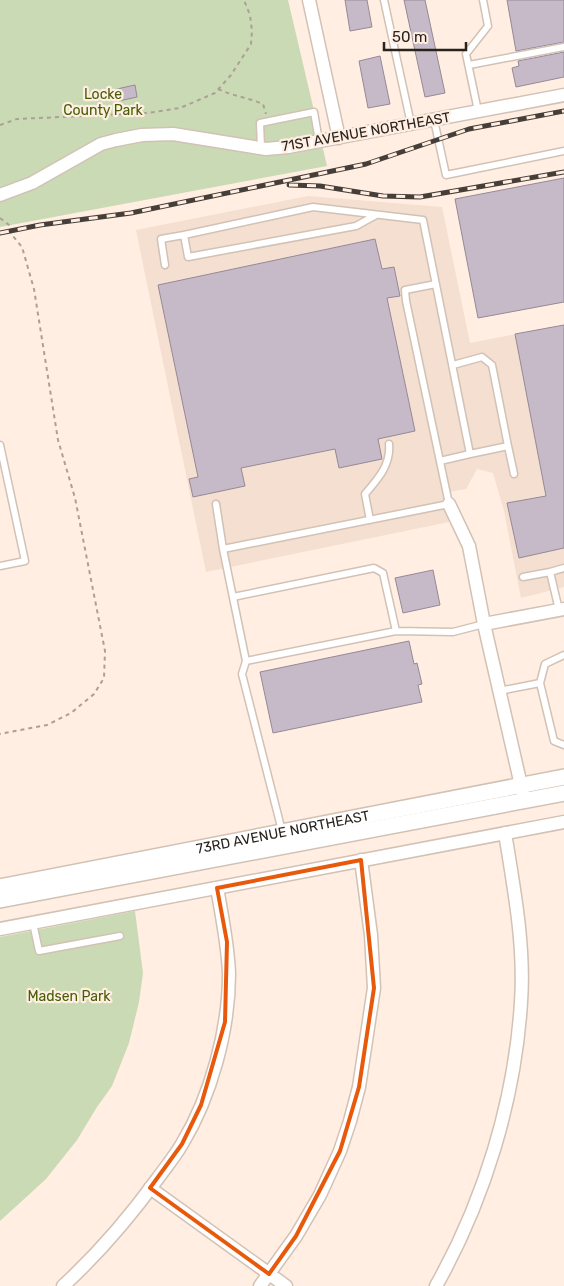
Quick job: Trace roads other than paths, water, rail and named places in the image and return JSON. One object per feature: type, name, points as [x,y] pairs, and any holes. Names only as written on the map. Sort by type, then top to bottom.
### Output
[{"type":"street","points":[[309,0],[339,138]]},
{"type":"street","name":"71ST AVENUE NORTHEAST","points":[[0,195],[32,183],[101,144],[142,135],[173,134],[261,148],[288,147],[564,95]]},
{"type":"street","points":[[450,504],[469,546],[498,691],[524,801]]},
{"type":"street","points":[[484,624],[561,610]]},
{"type":"street","name":"73RD AVENUE NORTHEAST","points":[[0,887],[564,777]]},
{"type":"street","name":"73RD AVENUE NORTHEAST","points":[[0,900],[564,793]]},
{"type":"street","points":[[0,929],[564,822]]},
{"type":"street","points":[[436,1286],[454,1254],[477,1197],[498,1136],[511,1088],[522,1001],[518,916],[505,833]]},
{"type":"street","points":[[260,1286],[296,1236],[320,1195],[345,1136],[359,1087],[374,988],[371,935],[361,860]]},
{"type":"street","points":[[62,1286],[88,1263],[117,1232],[182,1144],[201,1105],[215,1067],[225,1022],[229,975],[227,942],[217,888]]},
{"type":"street","points":[[150,1188],[286,1286]]},
{"type":"lane","points":[[384,0],[411,124]]},
{"type":"lane","points":[[478,111],[466,54],[488,26],[483,0]]},
{"type":"lane","points":[[469,66],[564,47]]},
{"type":"lane","points":[[261,148],[260,123],[314,112],[319,142]]},
{"type":"lane","points":[[434,120],[446,175],[564,152]]},
{"type":"lane","points":[[165,265],[161,239],[313,207],[423,220],[470,454]]},
{"type":"lane","points":[[184,235],[188,257],[356,226],[376,215]]},
{"type":"lane","points":[[223,549],[450,504],[405,290],[436,284]]},
{"type":"lane","points":[[453,365],[482,357],[492,365],[514,474]]},
{"type":"lane","points":[[370,520],[365,494],[384,472],[390,453],[389,444]]},
{"type":"lane","points":[[0,445],[24,561],[0,566]]},
{"type":"lane","points":[[440,461],[508,446]]},
{"type":"lane","points":[[216,504],[223,549],[246,661],[242,674],[282,832]]},
{"type":"lane","points":[[233,597],[374,568],[383,573],[396,631]]},
{"type":"lane","points":[[523,577],[564,568]]},
{"type":"lane","points":[[550,572],[561,610]]},
{"type":"lane","points":[[246,661],[396,631],[453,632],[484,624]]},
{"type":"lane","points":[[564,655],[545,664],[540,683],[554,741],[564,744]]},
{"type":"lane","points":[[498,691],[540,683]]},
{"type":"lane","points":[[33,923],[39,951],[120,936]]},
{"type":"railway","points":[[0,233],[40,225],[131,213],[366,164],[469,129],[564,111]]},
{"type":"railway","points":[[289,185],[320,186],[383,196],[420,197],[564,172]]},
{"type":"park label","name":"Locke County Park","points":[[103,102]]},
{"type":"park label","name":"Madsen Park","points":[[69,996]]}]
